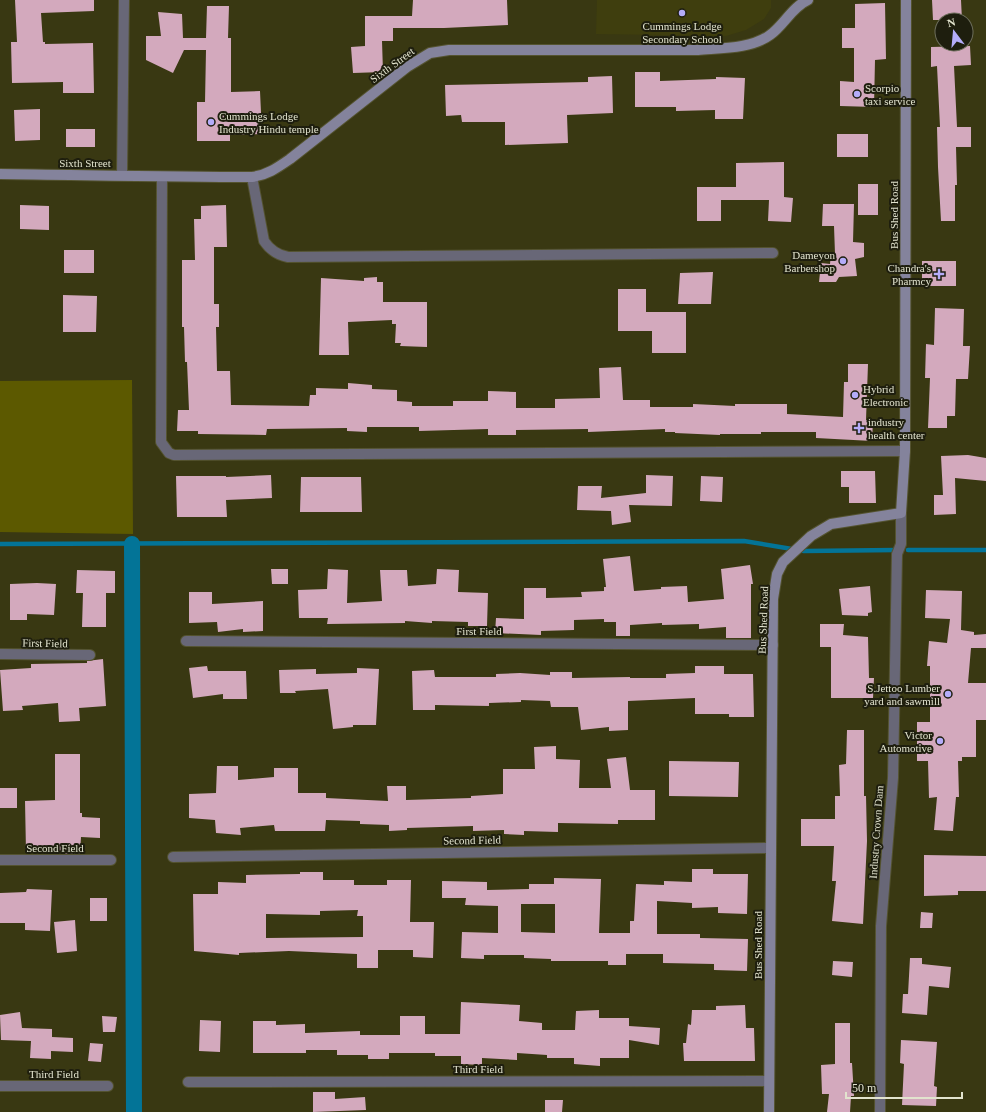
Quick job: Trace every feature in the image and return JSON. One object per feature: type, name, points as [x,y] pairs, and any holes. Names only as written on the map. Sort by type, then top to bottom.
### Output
[{"type":"street","points":[[122,175],[124,0]]},
{"type":"street","name":"Sixth Street","points":[[0,174],[122,175],[162,178],[252,177],[270,172],[285,162],[407,67],[430,54],[449,50],[690,50],[721,48],[758,41],[770,35],[797,6],[808,0]]},
{"type":"street","name":"Bus Shed Road","points":[[769,1112],[770,848],[773,645],[774,599],[777,574],[783,562],[811,536],[831,524],[901,513],[905,451],[906,0]]},
{"type":"street","points":[[252,177],[264,241],[269,249],[288,257],[773,253]]},
{"type":"street","points":[[162,178],[161,442],[169,453],[174,455],[905,451]]},
{"type":"street","name":"Industry Crown Dam","points":[[880,1112],[881,926],[893,778],[897,554],[901,544],[901,513]]},
{"type":"street","name":"First Field","points":[[186,641],[773,645]]},
{"type":"street","name":"First Field","points":[[0,654],[90,656]]},
{"type":"street","name":"Second Field","points":[[174,857],[770,848]]},
{"type":"street","name":"Second Field","points":[[0,860],[111,860]]},
{"type":"street","name":"Third Field","points":[[188,1082],[769,1080]]},
{"type":"street","name":"Third Field","points":[[0,1086],[108,1086]]},
{"type":"shaded area","name":"Cummings Lodge Secondary School","points":[[597,0],[771,0],[771,8],[764,19],[746,30],[726,36],[596,34]]},
{"type":"shaded area","points":[[132,380],[133,534],[0,532],[0,381]]},
{"type":"building","points":[[15,0],[94,0],[94,11],[41,13],[43,42],[45,42],[45,44],[93,43],[94,93],[63,93],[63,82],[12,83],[11,42],[17,42]]},
{"type":"building","points":[[413,0],[507,0],[508,25],[444,28],[393,28],[393,41],[382,41],[383,72],[353,73],[351,47],[365,46],[365,16],[412,16]]},
{"type":"building","points":[[932,0],[961,0],[962,12],[934,12],[933,20]]},
{"type":"building","points":[[885,3],[886,59],[875,60],[874,107],[840,106],[840,81],[854,82],[854,48],[842,48],[842,28],[855,28],[855,4]]},
{"type":"building","points":[[207,6],[229,6],[228,38],[231,38],[231,92],[260,91],[262,134],[230,135],[230,141],[197,141],[197,102],[205,102],[206,50],[184,50],[173,73],[146,60],[146,36],[161,36],[158,12],[182,14],[183,38],[206,38]]},
{"type":"building","points":[[931,47],[934,47],[934,52],[970,52],[971,65],[954,66],[957,127],[971,127],[971,147],[956,147],[957,185],[955,185],[955,221],[941,221],[938,167],[937,127],[940,127],[937,66],[931,67]]},
{"type":"building","points":[[635,72],[660,72],[660,81],[716,79],[716,77],[745,78],[743,119],[715,119],[715,110],[676,111],[676,107],[635,107]]},
{"type":"building","points":[[612,76],[613,113],[567,115],[568,143],[505,145],[505,122],[462,122],[461,115],[446,116],[445,85],[588,82],[588,77]]},
{"type":"building","points":[[40,109],[40,140],[15,141],[14,110]]},
{"type":"building","points":[[66,129],[95,129],[95,147],[66,147]]},
{"type":"building","points":[[837,134],[868,134],[868,157],[837,157]]},
{"type":"building","points":[[784,162],[784,197],[793,198],[791,222],[768,221],[769,200],[721,200],[721,221],[697,221],[697,187],[736,187],[736,163]]},
{"type":"building","points":[[858,184],[878,184],[878,215],[858,215]]},
{"type":"building","points":[[823,204],[854,204],[853,242],[864,243],[864,257],[855,259],[857,276],[839,277],[836,282],[819,282],[821,263],[830,264],[831,253],[835,254],[834,226],[822,226]]},
{"type":"building","points":[[20,205],[49,206],[49,230],[20,229]]},
{"type":"building","points":[[226,205],[227,247],[214,247],[214,304],[219,304],[219,327],[216,327],[217,371],[230,371],[231,405],[309,406],[310,395],[316,395],[316,388],[348,389],[348,383],[372,385],[372,389],[397,390],[397,401],[412,402],[412,406],[453,406],[453,401],[488,401],[488,391],[516,392],[516,408],[555,408],[555,399],[600,398],[599,368],[621,367],[623,400],[650,400],[650,407],[693,407],[693,404],[735,406],[735,404],[787,404],[787,414],[843,417],[844,382],[848,382],[848,364],[868,364],[866,420],[873,420],[872,441],[816,438],[816,432],[761,432],[761,434],[720,435],[665,432],[665,429],[588,432],[588,429],[516,430],[516,435],[488,435],[488,429],[419,431],[419,427],[367,427],[367,432],[347,431],[347,428],[267,429],[266,435],[198,434],[198,431],[177,431],[178,410],[189,410],[187,362],[185,362],[184,327],[182,327],[182,260],[195,260],[194,219],[201,219],[201,206]]},
{"type":"building","points":[[64,250],[94,250],[94,273],[64,273]]},
{"type":"building","name":"Chandra's Pharmcy","points":[[922,261],[956,261],[956,286],[922,286]]},
{"type":"building","points":[[713,272],[711,304],[678,304],[680,273]]},
{"type":"building","points":[[377,277],[377,282],[383,282],[383,302],[427,302],[427,347],[400,346],[401,343],[395,343],[396,324],[392,324],[392,320],[348,322],[349,355],[319,355],[321,278],[364,281],[364,278]]},
{"type":"building","points":[[618,289],[646,289],[646,312],[686,312],[686,353],[652,353],[652,331],[618,331]]},
{"type":"building","points":[[63,295],[97,296],[96,332],[63,332]]},
{"type":"building","points":[[935,308],[964,309],[963,346],[970,346],[968,379],[956,379],[955,416],[947,416],[947,428],[928,428],[930,378],[925,378],[926,344],[934,345]]},
{"type":"building","points":[[968,455],[986,458],[986,481],[955,478],[956,514],[934,515],[934,495],[943,495],[941,456]]},
{"type":"building","points":[[841,471],[875,471],[876,503],[849,503],[849,487],[841,487]]},
{"type":"building","points":[[271,475],[272,498],[226,500],[227,517],[177,517],[176,476],[226,477]]},
{"type":"building","points":[[646,475],[673,476],[672,506],[629,505],[631,522],[612,525],[611,511],[577,510],[578,486],[602,486],[601,498],[646,493]]},
{"type":"building","points":[[701,476],[723,477],[722,502],[700,501]]},
{"type":"building","points":[[301,477],[361,477],[362,512],[300,512]]},
{"type":"building","points":[[630,556],[634,591],[661,589],[661,587],[687,586],[688,602],[724,599],[721,569],[750,565],[753,584],[751,584],[751,638],[726,638],[726,627],[699,629],[699,624],[662,625],[662,623],[630,625],[630,636],[616,636],[616,622],[604,622],[604,619],[574,620],[574,630],[541,631],[541,635],[495,633],[496,618],[524,619],[524,588],[546,588],[546,598],[582,597],[581,592],[604,591],[604,587],[606,587],[603,559]]},
{"type":"building","points":[[271,569],[288,569],[288,584],[272,584]]},
{"type":"building","points":[[328,569],[348,570],[347,603],[382,601],[380,570],[407,570],[408,586],[436,584],[437,569],[459,570],[458,592],[488,593],[487,626],[468,626],[468,622],[432,621],[432,623],[405,621],[405,623],[327,624],[328,618],[299,618],[298,590],[327,589]]},
{"type":"building","points":[[77,570],[115,571],[115,593],[106,593],[106,627],[82,627],[83,593],[76,593]]},
{"type":"building","points":[[10,584],[56,584],[54,615],[27,614],[27,620],[10,620]]},
{"type":"building","points":[[870,586],[872,612],[868,613],[868,616],[842,615],[839,589]]},
{"type":"building","points":[[926,590],[962,591],[961,630],[974,632],[974,635],[986,634],[986,648],[971,648],[968,683],[986,683],[986,720],[976,720],[976,757],[962,757],[962,761],[958,761],[959,797],[956,797],[953,831],[934,830],[937,797],[929,798],[928,761],[917,761],[917,722],[930,722],[930,666],[927,666],[929,641],[947,643],[950,619],[925,618]]},
{"type":"building","points":[[189,592],[212,592],[212,604],[263,601],[263,631],[243,632],[243,629],[218,632],[217,622],[189,623]]},
{"type":"building","points":[[820,624],[844,624],[843,635],[868,637],[869,678],[874,678],[873,698],[831,698],[831,647],[820,647]]},
{"type":"building","points":[[103,659],[106,706],[79,708],[80,721],[59,722],[58,703],[22,706],[23,710],[3,711],[0,670],[31,668],[31,664],[87,663],[87,661]]},
{"type":"building","points":[[207,666],[208,671],[246,671],[247,699],[223,699],[223,694],[193,698],[189,668]]},
{"type":"building","points":[[695,666],[724,666],[724,674],[753,674],[754,717],[729,717],[729,714],[695,714],[695,698],[628,701],[628,730],[609,731],[609,727],[581,730],[578,707],[551,707],[550,701],[521,700],[521,702],[489,703],[489,706],[435,705],[435,710],[413,710],[412,671],[434,670],[435,677],[496,677],[496,674],[520,673],[550,675],[550,672],[572,672],[572,678],[666,678],[666,674],[695,673]]},
{"type":"building","points":[[357,668],[379,669],[376,725],[353,725],[353,727],[333,729],[328,689],[295,691],[296,693],[280,693],[279,670],[316,669],[316,674],[357,673]]},
{"type":"building","points":[[847,730],[864,730],[864,796],[866,796],[867,841],[863,924],[832,921],[836,881],[832,881],[834,846],[801,846],[801,819],[835,819],[835,796],[840,796],[839,765],[846,764]]},
{"type":"building","points":[[556,746],[556,759],[580,760],[579,788],[611,788],[607,759],[626,757],[630,790],[655,790],[655,820],[618,820],[618,824],[558,823],[558,832],[524,831],[524,835],[504,834],[504,830],[473,831],[473,826],[407,828],[407,830],[389,831],[389,825],[360,824],[360,821],[326,820],[325,831],[275,831],[274,825],[240,828],[241,835],[216,833],[215,820],[189,818],[189,794],[216,793],[217,766],[238,766],[238,780],[274,777],[274,768],[298,768],[298,793],[326,793],[326,798],[388,801],[387,786],[406,786],[406,800],[471,798],[471,796],[503,794],[503,769],[535,769],[534,747]]},
{"type":"building","points":[[55,754],[80,754],[80,813],[82,813],[82,817],[100,818],[100,838],[81,837],[80,854],[65,854],[65,851],[26,852],[25,801],[55,800]]},
{"type":"building","points":[[669,761],[739,762],[738,797],[669,796]]},
{"type":"building","points":[[0,788],[17,788],[17,808],[0,808]]},
{"type":"building","points":[[924,855],[986,856],[986,891],[958,891],[958,895],[924,896]]},
{"type":"building","points":[[692,869],[713,869],[713,874],[748,874],[747,914],[718,913],[718,907],[692,908],[692,903],[657,901],[657,934],[700,934],[700,938],[748,939],[747,971],[714,970],[714,964],[663,963],[663,954],[626,954],[626,965],[608,965],[608,961],[551,961],[551,959],[524,958],[524,955],[484,955],[484,959],[461,958],[462,932],[498,933],[498,906],[465,905],[466,898],[442,898],[442,881],[487,882],[487,890],[529,889],[529,884],[554,884],[554,878],[601,879],[599,933],[630,933],[630,921],[634,921],[636,884],[664,885],[664,881],[692,882]],"holes":[[[521,904],[555,904],[555,933],[521,932]]]},
{"type":"building","points":[[300,872],[323,872],[323,880],[354,880],[354,885],[387,885],[387,880],[411,880],[410,922],[434,922],[433,958],[413,957],[413,950],[378,950],[378,968],[357,968],[357,954],[289,951],[239,953],[239,955],[194,951],[193,894],[218,894],[218,882],[246,883],[246,875],[300,874]],"holes":[[[358,910],[357,916],[363,916],[363,937],[266,938],[266,914],[320,915],[320,911]]]},
{"type":"building","points":[[27,889],[52,890],[50,931],[25,930],[25,923],[0,923],[0,893],[26,892]]},
{"type":"building","points":[[90,898],[107,898],[107,921],[90,921]]},
{"type":"building","points":[[921,912],[933,913],[932,928],[920,928]]},
{"type":"building","points":[[75,920],[77,951],[57,953],[54,922]]},
{"type":"building","points":[[910,958],[922,958],[922,964],[951,967],[949,988],[929,986],[927,1015],[902,1013],[903,994],[908,994]]},
{"type":"building","points":[[833,961],[853,962],[852,977],[832,975]]},
{"type":"building","points":[[461,1002],[520,1005],[519,1021],[542,1023],[542,1030],[575,1030],[576,1011],[599,1010],[599,1018],[629,1018],[629,1026],[660,1028],[659,1045],[629,1040],[629,1058],[600,1058],[600,1066],[574,1064],[574,1058],[547,1058],[547,1055],[517,1053],[517,1060],[482,1058],[482,1065],[461,1064],[461,1056],[435,1056],[435,1053],[389,1053],[389,1059],[368,1059],[368,1055],[337,1055],[337,1050],[306,1050],[306,1053],[253,1053],[253,1021],[276,1021],[276,1025],[305,1024],[305,1033],[360,1031],[360,1035],[400,1035],[400,1016],[425,1016],[425,1034],[460,1034]]},
{"type":"building","points":[[745,1005],[746,1028],[754,1028],[755,1061],[684,1061],[683,1043],[686,1043],[688,1024],[691,1025],[692,1010],[716,1010],[716,1006]]},
{"type":"building","points":[[20,1012],[22,1028],[52,1029],[52,1037],[73,1038],[73,1052],[51,1051],[51,1059],[30,1058],[31,1041],[1,1040],[0,1015]]},
{"type":"building","points":[[102,1016],[117,1017],[115,1032],[103,1032]]},
{"type":"building","points":[[200,1020],[221,1021],[220,1052],[199,1051]]},
{"type":"building","points":[[835,1023],[850,1023],[850,1063],[852,1063],[854,1096],[851,1096],[850,1112],[827,1112],[829,1094],[822,1094],[821,1065],[835,1064]]},
{"type":"building","points":[[901,1040],[937,1042],[934,1086],[937,1087],[936,1106],[902,1105],[904,1064],[900,1063]]},
{"type":"building","points":[[90,1043],[103,1044],[101,1062],[88,1061]]},
{"type":"building","points":[[313,1092],[335,1092],[335,1099],[365,1097],[366,1110],[313,1112]]},
{"type":"building","points":[[545,1100],[563,1100],[562,1112],[545,1112]]},
{"type":"waterway","points":[[0,544],[744,541],[804,551],[896,550]]},
{"type":"waterway","points":[[132,544],[134,1112]]},
{"type":"waterway","points":[[908,550],[986,550]]},
{"type":"place","name":"Cummings Lodge Secondary School","points":[[682,13]]},
{"type":"place","name":"Scorpio taxi service","points":[[857,94]]},
{"type":"place","name":"Cummings Lodge Industry Hindu temple","points":[[211,122]]},
{"type":"place","name":"Dameyon Barbershop","points":[[843,261]]},
{"type":"place","name":"Chandra's Pharmcy","points":[[939,274]]},
{"type":"place","name":"Hybrid Electronic","points":[[855,395]]},
{"type":"place","name":"industry health center","points":[[859,428]]},
{"type":"place","name":"S.Jettoo Lumber yard and sawmill","points":[[948,694]]},
{"type":"place","name":"Victor Automotive","points":[[940,741]]}]
